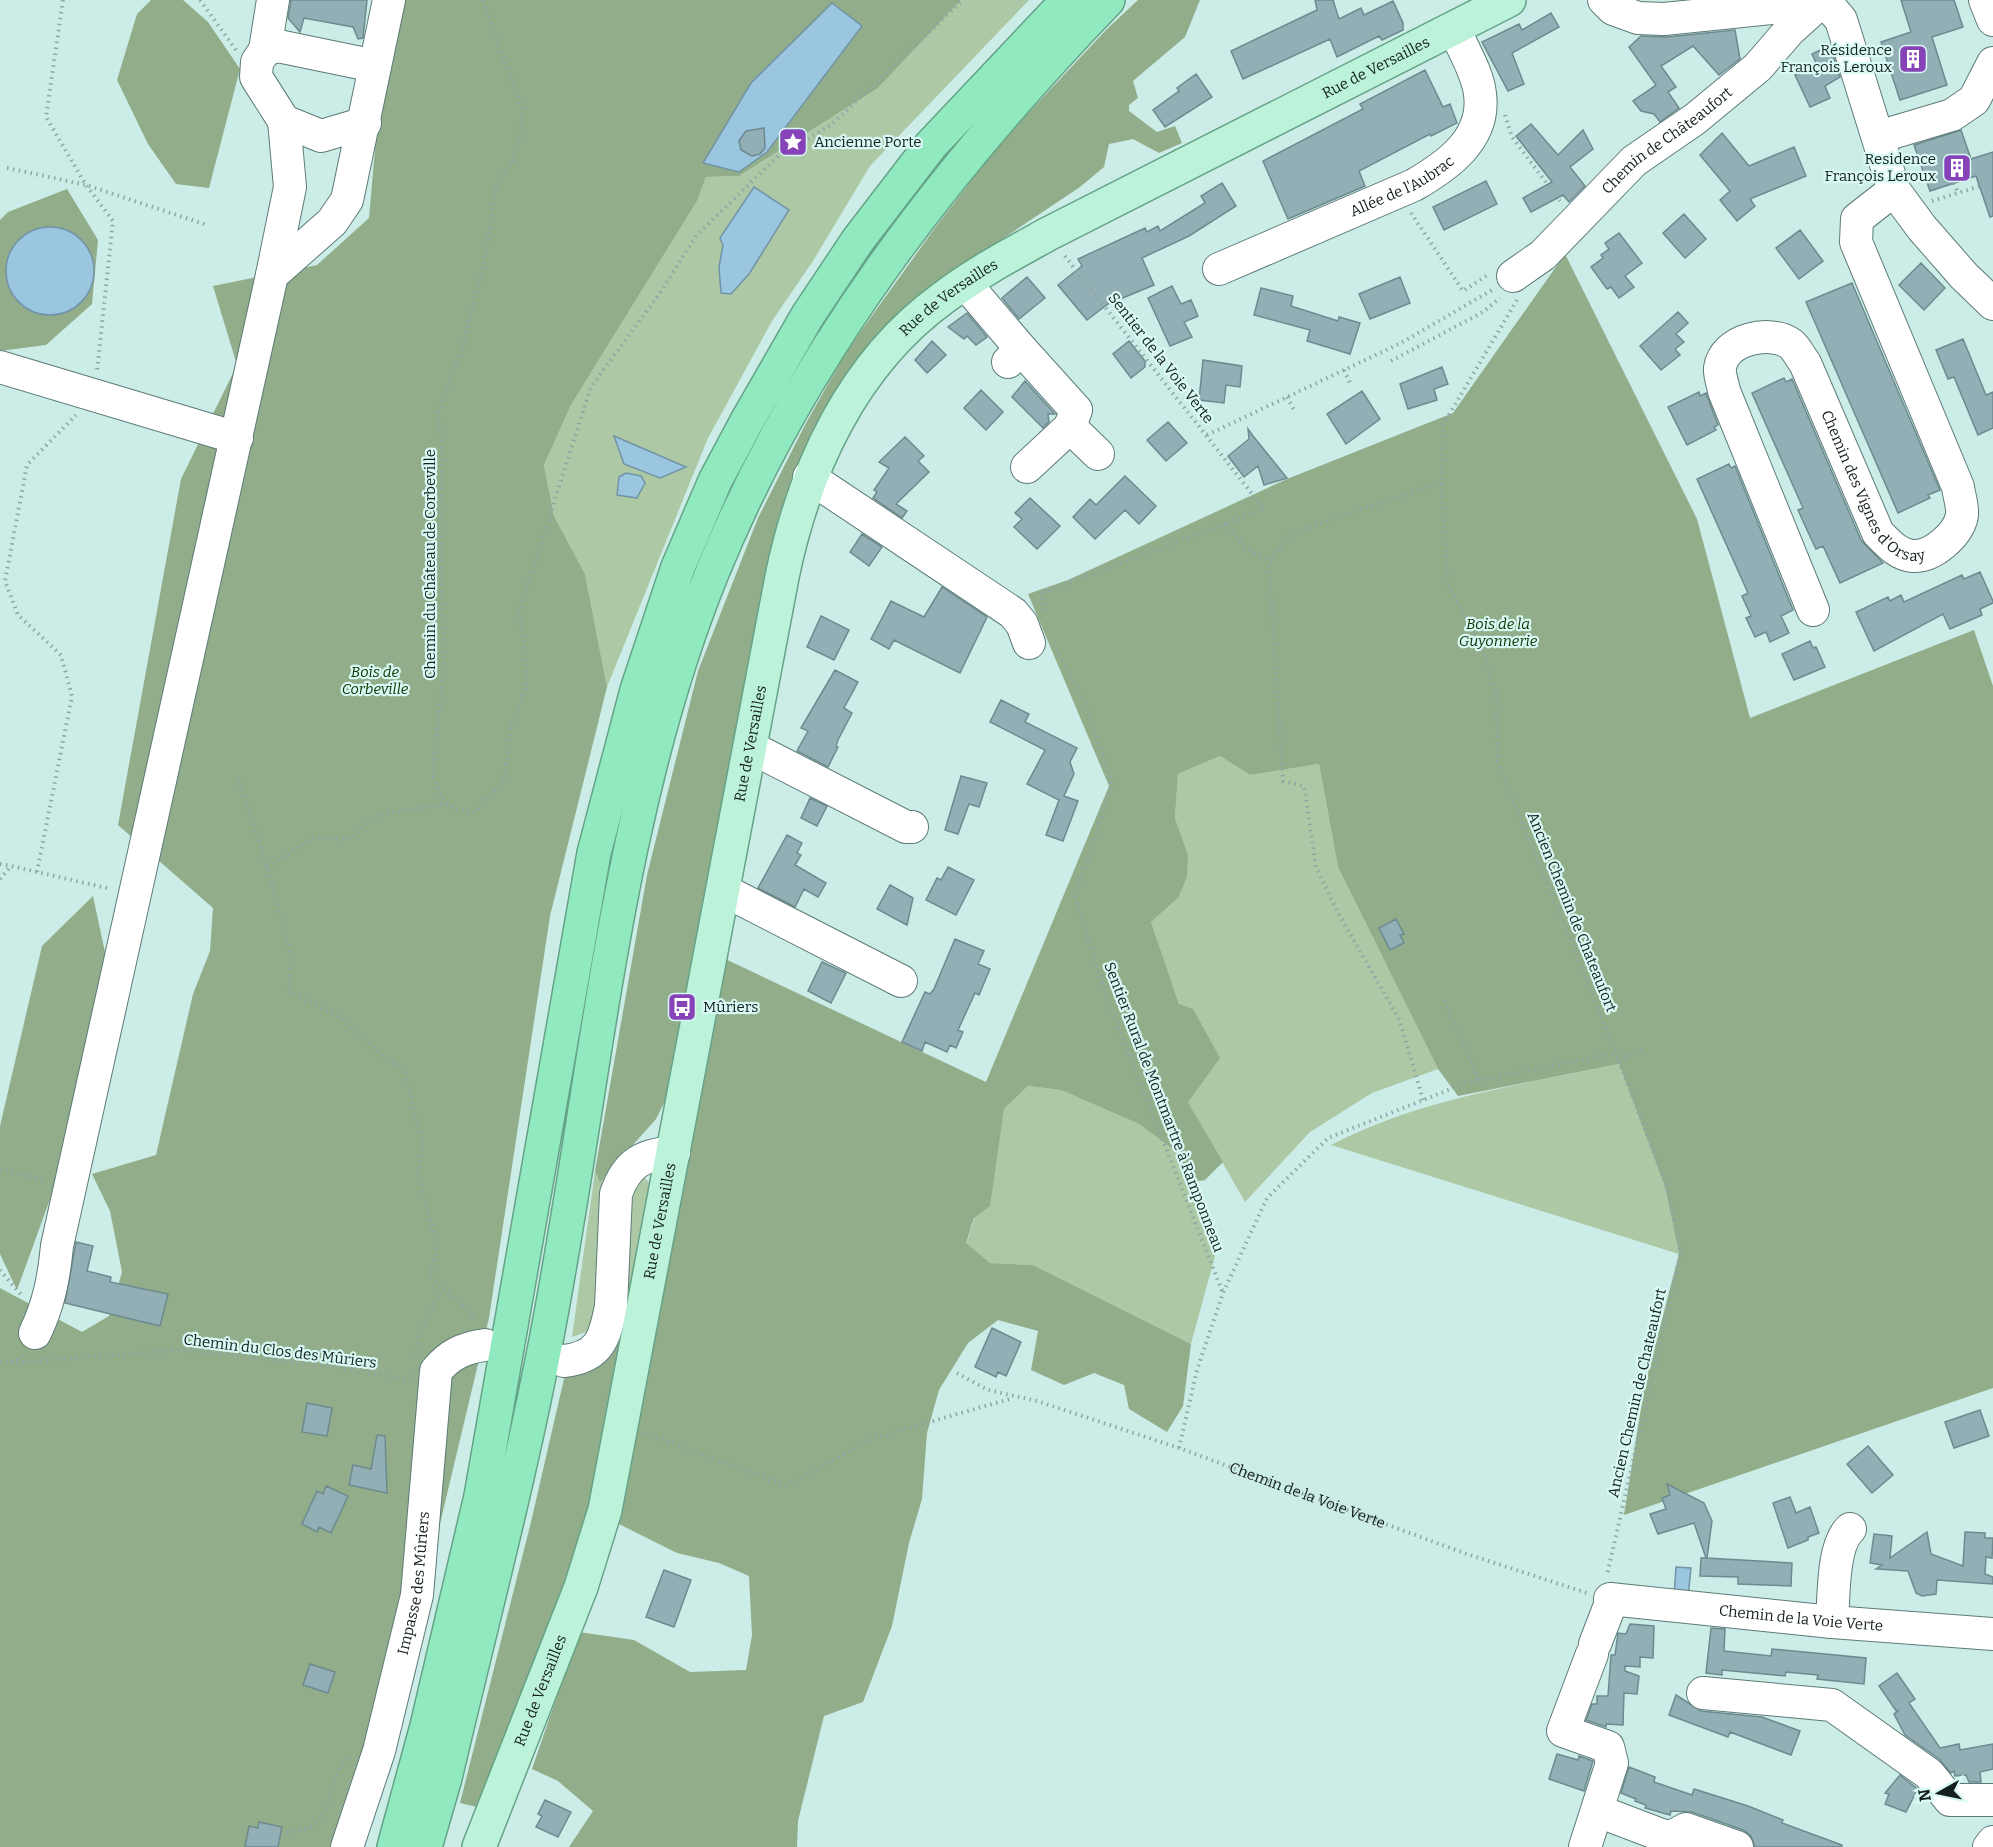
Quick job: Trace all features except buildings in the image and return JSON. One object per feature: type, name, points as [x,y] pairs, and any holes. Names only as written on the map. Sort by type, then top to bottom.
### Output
[{"type":"highway","points":[[394,1847],[427,1726],[481,1496],[594,853],[612,775],[637,690],[678,567],[715,481],[747,421],[808,315],[858,240],[931,145],[1068,0]]},
{"type":"highway","points":[[426,1847],[445,1778],[544,1353],[628,865],[666,704],[711,574],[748,492],[777,438],[837,332],[882,265],[957,166],[1041,70],[1108,0]]},
{"type":"main road","name":"Rue de Versailles","points":[[483,1836],[581,1587],[605,1510],[789,545],[809,477],[828,436],[864,380],[913,323],[964,283],[1048,234],[1455,30],[1509,0]]},
{"type":"street","points":[[36,1311],[35,1333],[45,1312],[54,1279],[57,1246],[237,438],[290,187],[284,121],[261,64],[273,0]]},
{"type":"street","points":[[272,275],[332,222],[347,200],[389,0]]},
{"type":"street","points":[[1604,0],[1612,9],[1638,18],[1664,19],[1823,2],[1831,8],[1841,20],[1878,137],[1901,199],[1964,276],[1993,303]]},
{"type":"street","points":[[1985,0],[1993,20]]},
{"type":"street","name":"Chemin de Châteaufort","points":[[1508,281],[1543,255],[1634,160],[1695,119],[1758,67],[1789,31],[1823,2]]},
{"type":"street","name":"Allée de l'Aubrac","points":[[1219,269],[1397,193],[1443,169],[1465,147],[1477,126],[1480,94],[1455,30]]},
{"type":"street","points":[[261,64],[279,46],[375,66]]},
{"type":"street","points":[[1878,137],[1952,115],[1974,100],[1993,63]]},
{"type":"street","points":[[284,121],[321,136],[364,123]]},
{"type":"street","points":[[290,187],[314,156],[321,136]]},
{"type":"street","name":"Chemin des Vignes d'Orsay","points":[[1813,610],[1724,391],[1720,367],[1730,350],[1747,339],[1768,337],[1791,344],[1805,363],[1878,533],[1893,549],[1914,556],[1933,550],[1951,537],[1962,516],[1958,487],[1857,242],[1855,231],[1857,219],[1901,199]]},
{"type":"street","points":[[964,283],[1015,355],[1076,410],[1070,427],[1027,467]]},
{"type":"street","points":[[0,367],[237,438]]},
{"type":"street","points":[[1070,427],[1098,454]]},
{"type":"street","points":[[809,477],[1013,613],[1040,640]]},
{"type":"street","points":[[750,747],[906,827],[912,827]]},
{"type":"street","points":[[723,890],[901,981]]},
{"type":"street","points":[[564,1360],[585,1356],[598,1347],[608,1324],[611,1306],[616,1194],[620,1181],[639,1160],[651,1154],[674,1152]]},
{"type":"street","name":"Impasse des Mûriers","points":[[347,1847],[379,1751],[417,1595],[436,1371],[452,1355],[468,1347],[485,1345]]},
{"type":"street","points":[[1832,1622],[1838,1553],[1842,1537],[1850,1529]]},
{"type":"street","points":[[1585,1847],[1612,1763],[1608,1747],[1563,1731],[1594,1649],[1604,1595]]},
{"type":"street","name":"Chemin de la Voie Verte","points":[[1604,1595],[1832,1622],[1993,1634]]},
{"type":"street","points":[[1703,1693],[1832,1705],[1929,1774],[1950,1800],[1993,1800]]},
{"type":"street","points":[[483,1836],[501,1826],[531,1754]]},
{"type":"street","points":[[1598,1811],[1671,1842],[1686,1829],[1737,1847]]},
{"type":"street","points":[[1989,1847],[1993,1842]]},
{"type":"path","points":[[200,0],[261,64]]},
{"type":"path","name":"Chemin du Château de Corbeville","points":[[449,804],[440,795],[432,774],[444,661],[440,522],[443,457],[438,413],[461,353],[486,255],[496,187],[512,162],[520,138],[522,108],[483,0]]},
{"type":"path","points":[[267,867],[315,837],[348,840],[379,814],[449,804],[453,809],[476,812],[504,780],[511,725],[525,689],[525,653],[519,611],[591,387],[660,293],[696,236],[778,156],[831,125],[963,0]]},
{"type":"path","points":[[1504,111],[1512,137],[1576,221]]},
{"type":"path","points":[[7,168],[86,185],[207,225]]},
{"type":"path","points":[[1954,183],[1958,193]]},
{"type":"path","points":[[1901,199],[1958,193],[1980,186]]},
{"type":"path","points":[[1397,193],[1463,291],[1508,281]]},
{"type":"path","name":"Sentier de la Voie Verte","points":[[1048,234],[1263,509],[1225,523]]},
{"type":"path","points":[[1390,361],[1483,312],[1513,287],[1508,281]]},
{"type":"path","points":[[1207,435],[1401,342],[1508,281]]},
{"type":"path","name":"Ancien Chemin de Chateaufort","points":[[1508,281],[1443,425],[1442,482],[1448,585],[1482,648],[1496,692],[1498,762],[1619,1061],[1667,1187],[1681,1252],[1604,1595]]},
{"type":"path","points":[[1344,370],[1351,385]]},
{"type":"path","points":[[1287,397],[1295,412]]},
{"type":"path","points":[[1423,1100],[1401,1021],[1336,909],[1316,867],[1304,786],[1283,781],[1269,562],[1290,534],[1442,482]]},
{"type":"path","points":[[1045,615],[1042,593],[1225,523],[1244,547],[1269,562]]},
{"type":"path","name":"Sentier Rural de Montmartre à Ramponneau","points":[[1040,640],[1087,707],[1112,786],[1076,897],[1107,999],[1222,1293]]},
{"type":"path","points":[[238,778],[267,867],[292,958],[288,992],[339,1017],[386,1058],[404,1069],[422,1144],[418,1176],[437,1245],[430,1277],[473,1314],[471,1326],[485,1345]]},
{"type":"path","points":[[37,872],[45,820]]},
{"type":"path","points":[[0,864],[135,895]]},
{"type":"path","points":[[0,879],[11,866]]},
{"type":"path","points":[[1444,1001],[1479,1080]]},
{"type":"path","points":[[1619,1061],[1644,1047]]},
{"type":"path","points":[[1179,1448],[1197,1370],[1222,1293],[1267,1198],[1328,1138],[1479,1080],[1615,1053]]},
{"type":"path","points":[[0,1170],[71,1185]]},
{"type":"path","points":[[0,1269],[36,1311]]},
{"type":"path","points":[[416,1360],[416,1348],[422,1327],[432,1314],[442,1287]]},
{"type":"path","name":"Chemin du Clos des Mûriers","points":[[10,1363],[181,1350],[332,1366],[404,1379],[416,1371]]},
{"type":"path","name":"Chemin de la Voie Verte","points":[[957,1373],[988,1390],[1037,1401],[1179,1448],[1464,1553],[1604,1595]]},
{"type":"path","name":"Chemin de la Voie Verte","points":[[622,1425],[787,1486],[871,1439],[1013,1397]]},
{"type":"path","points":[[287,1832],[302,1832],[314,1827],[324,1815],[345,1761],[355,1751],[363,1749],[379,1751]]},
{"type":"green space","points":[[151,0],[183,0],[208,22],[240,69],[209,188],[176,184],[148,144],[117,80],[137,14]]},
{"type":"green space","name":"Bois de Corbeville","points":[[388,0],[961,0],[878,88],[739,176],[706,177],[697,201],[571,405],[544,465],[554,516],[585,574],[607,687],[550,916],[489,1318],[388,1742],[346,1847],[0,1847],[0,1288],[82,1332],[109,1316],[122,1272],[110,1211],[92,1174],[156,1155],[193,994],[210,951],[213,908],[118,825],[181,479],[237,365],[213,286],[317,265],[369,218]]},
{"type":"green space","points":[[961,0],[1029,0],[870,166],[813,261],[772,321],[708,438],[607,687],[585,574],[554,516],[544,465],[571,405],[697,201],[706,177],[739,176],[878,88]]},
{"type":"green space","points":[[1138,0],[1200,0],[1185,37],[1133,81],[1138,98],[1129,105],[1129,111],[1157,132],[1175,126],[1182,143],[1159,153],[1133,139],[1109,144],[1104,167],[1080,187],[932,286],[853,370],[779,515],[665,1101],[656,1119],[600,1182],[595,1171],[647,875],[698,671],[758,518],[805,425],[846,352],[937,225],[1002,141],[1107,29]]},
{"type":"green space","points":[[67,189],[98,240],[92,304],[46,345],[0,351],[0,220],[8,212]]},
{"type":"green space","name":"Bois de la Guyonnerie","points":[[1565,254],[1697,519],[1750,718],[1974,630],[1993,686],[1993,1388],[1624,1515],[1644,1389],[1679,1254],[1665,1187],[1619,1064],[1458,1096],[1438,1069],[1338,867],[1319,764],[1250,775],[1220,756],[1178,774],[1175,818],[1188,855],[1187,877],[1178,898],[1151,922],[1179,1004],[1193,1009],[1220,1058],[1188,1102],[1223,1162],[1205,1180],[1188,1183],[1174,1150],[1139,1124],[1061,1090],[1028,1086],[1004,1109],[990,1206],[974,1218],[966,1243],[990,1263],[1033,1265],[1191,1344],[1183,1406],[1167,1432],[1129,1409],[1124,1385],[1094,1373],[1064,1385],[1031,1370],[1038,1331],[998,1320],[968,1343],[939,1390],[927,1433],[922,1499],[909,1543],[892,1626],[863,1702],[824,1716],[798,1821],[797,1847],[569,1847],[593,1811],[558,1781],[532,1769],[579,1632],[634,1640],[690,1672],[746,1670],[752,1635],[749,1576],[719,1563],[677,1553],[615,1522],[723,958],[986,1082],[1109,786],[1028,594],[1068,580],[1287,479],[1453,413]]},
{"type":"green space","points":[[1220,756],[1250,775],[1319,764],[1338,867],[1438,1069],[1372,1093],[1310,1132],[1245,1202],[1188,1102],[1179,1004],[1151,922],[1178,898],[1188,855],[1175,818],[1178,774]]},
{"type":"green space","points":[[93,896],[110,976],[77,1125],[17,1290],[0,1254],[0,1126],[42,946]]},
{"type":"green space","points":[[1619,1064],[1665,1187],[1679,1254],[1331,1145],[1401,1115],[1436,1104]]},
{"type":"green space","points":[[1028,1086],[1061,1090],[1139,1124],[1174,1150],[1215,1256],[1191,1344],[1033,1265],[990,1263],[966,1244],[997,1151],[1004,1109]]},
{"type":"green space","points":[[595,1171],[600,1181],[606,1175],[597,1328],[572,1337]]},
{"type":"green space","points":[[645,1178],[651,1185],[625,1336],[608,1352],[634,1180]]},
{"type":"green space","points":[[625,1336],[607,1438],[563,1597],[477,1807],[460,1803],[531,1522],[566,1370],[608,1352]]},
{"type":"water","points":[[832,3],[862,26],[767,152],[739,172],[703,163],[751,83]]},
{"type":"water","points":[[754,187],[789,210],[749,274],[731,294],[721,293],[719,267],[723,245],[720,238]]},
{"type":"water","points":[[50,227],[67,230],[81,240],[91,254],[94,271],[91,288],[81,302],[67,312],[50,315],[33,312],[19,302],[9,288],[6,271],[9,254],[19,240],[33,230]]},
{"type":"water","points":[[614,436],[686,467],[660,478],[624,464]]},
{"type":"water","points":[[626,473],[641,476],[645,483],[637,498],[617,495],[619,477]]},
{"type":"water","points":[[1676,1567],[1691,1568],[1688,1598],[1674,1596]]},
{"type":"place","name":"Résidence François Leroux","points":[[1913,59]]},
{"type":"place","name":"Ancienne Porte","points":[[793,142]]},
{"type":"place","name":"Residence François Leroux","points":[[1957,168]]},
{"type":"place","name":"Mûriers","points":[[682,1007]]}]
